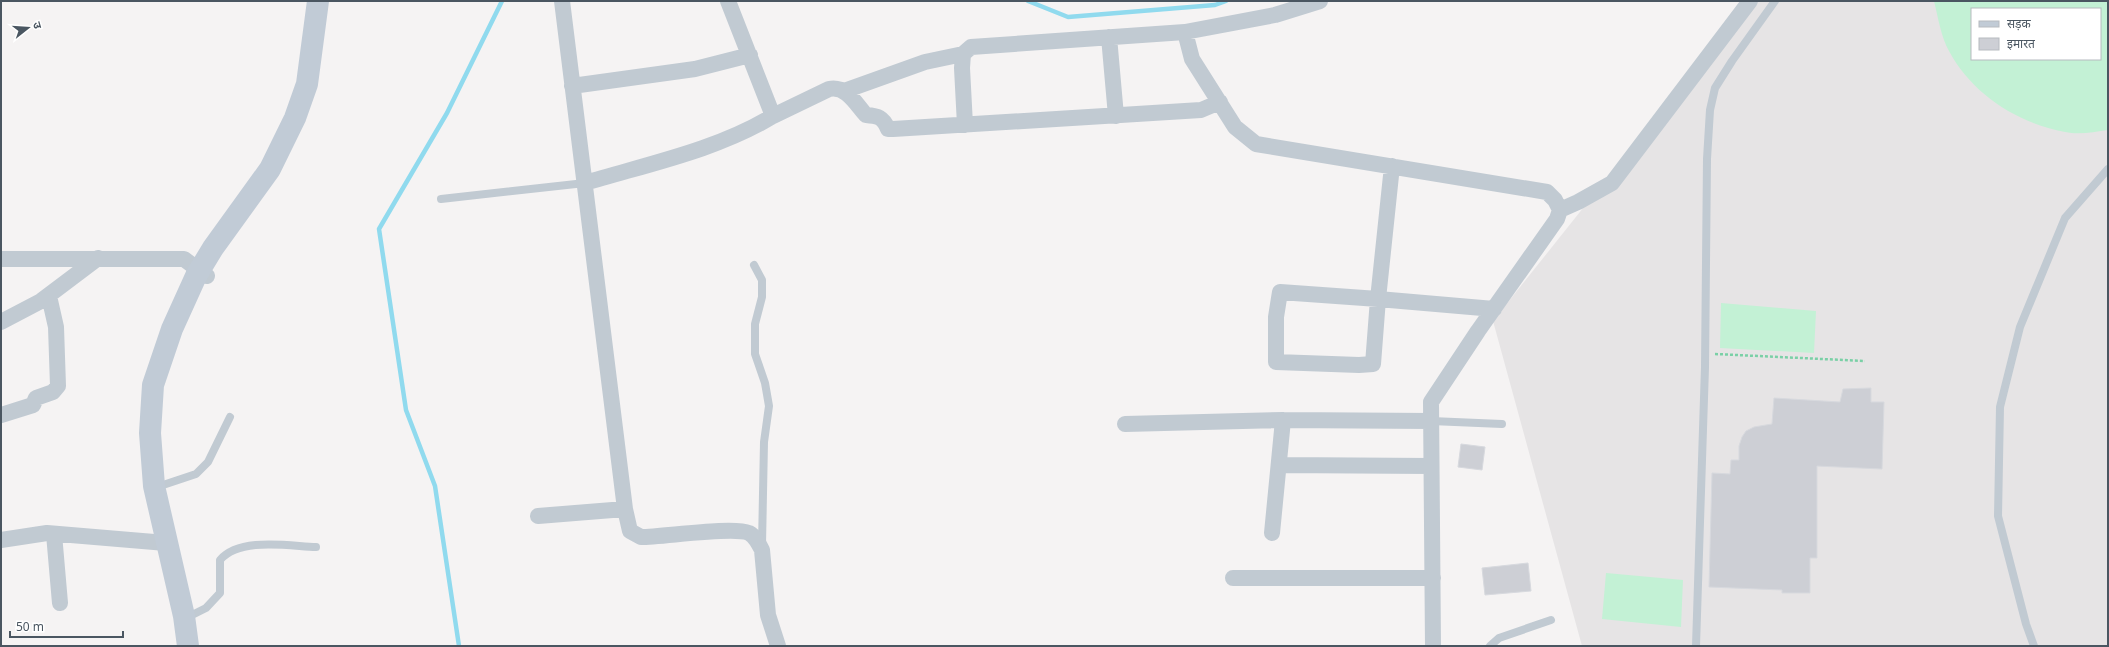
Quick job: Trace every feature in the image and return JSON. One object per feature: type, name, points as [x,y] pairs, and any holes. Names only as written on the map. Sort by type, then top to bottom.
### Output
[{"type":"street","points":[[197,646],[192,615],[163,485],[159,433],[162,387],[213,248],[270,169],[308,84],[318,1]]},
{"type":"street","points":[[188,646],[184,616],[154,486],[150,433],[153,385],[172,329],[203,272],[220,253],[277,174],[303,121],[316,87],[327,1]]},
{"type":"street","points":[[562,1],[625,509],[630,531],[641,537],[736,532],[749,533],[758,542],[762,550],[768,615],[778,646]]},
{"type":"street","points":[[728,1],[773,116]]},
{"type":"street","points":[[844,91],[925,62],[963,54],[971,47],[980,45],[1185,32],[1275,15],[1320,1]]},
{"type":"street","points":[[1560,210],[1612,183],[1750,1]]},
{"type":"street","points":[[1185,32],[1192,60],[1235,127],[1256,144],[1547,192],[1555,200],[1560,210],[1558,219],[1494,309],[1431,402],[1433,646]]},
{"type":"street","points":[[1109,37],[1116,116]]},
{"type":"street","points":[[963,54],[962,68],[965,125]]},
{"type":"street","points":[[572,86],[695,69],[750,55]]},
{"type":"street","points":[[585,183],[695,150],[749,130],[773,116],[829,89],[837,87],[844,91],[866,115],[878,116],[884,120],[888,129],[1201,110],[1220,102]]},
{"type":"street","points":[[1392,166],[1378,299],[1373,364],[1359,365],[1276,362],[1276,317],[1280,292],[1378,299],[1494,309]]},
{"type":"street","points":[[1,322],[49,296],[98,258]]},
{"type":"street","points":[[1,259],[184,259],[203,272]]},
{"type":"street","points":[[1,416],[33,405],[36,398],[53,392],[58,386],[56,327],[49,296]]},
{"type":"street","points":[[1125,424],[1283,420],[1431,421]]},
{"type":"street","points":[[1272,533],[1283,420]]},
{"type":"street","points":[[1279,465],[1431,466]]},
{"type":"street","points":[[538,516],[625,509]]},
{"type":"street","points":[[1,540],[54,534],[166,543]]},
{"type":"street","points":[[54,534],[60,602]]},
{"type":"street","points":[[1233,578],[1433,578]]},
{"type":"lane","points":[[1696,646],[1705,354],[1707,159],[1710,110],[1715,88],[1732,61],[1775,1]]},
{"type":"lane","points":[[2034,646],[2026,624],[1998,516],[2000,407],[2020,327],[2065,218],[2108,169]]},
{"type":"lane","points":[[441,199],[585,183]]},
{"type":"lane","points":[[754,265],[762,280],[762,297],[755,324],[755,354],[765,383],[769,406],[764,442],[762,550]]},
{"type":"lane","points":[[163,485],[196,474],[208,462],[230,417]]},
{"type":"lane","points":[[1431,421],[1502,424]]},
{"type":"lane","points":[[192,615],[206,608],[220,593],[220,560],[225,555],[248,545],[316,547]]},
{"type":"lane","points":[[1490,646],[1499,638],[1551,620]]},
{"type":"path","points":[[1705,354],[1865,361]]},
{"type":"shaded area","points":[[1748,1],[2108,1],[2108,646],[1582,646],[1493,321]]},
{"type":"green space","points":[[1934,1],[2108,1],[2108,130],[2070,133],[2047,128],[2013,114],[1983,93],[1970,81],[1949,51],[1940,27]]},
{"type":"green space","points":[[1721,303],[1816,311],[1814,353],[1720,348]]},
{"type":"green space","points":[[1606,573],[1683,580],[1681,627],[1602,619]]},
{"type":"building","points":[[1871,388],[1871,402],[1884,402],[1882,469],[1817,466],[1817,558],[1810,558],[1810,593],[1782,593],[1782,590],[1709,587],[1712,473],[1730,474],[1731,460],[1739,460],[1739,446],[1746,431],[1754,427],[1772,424],[1774,398],[1840,402],[1843,389]]},
{"type":"building","points":[[1461,444],[1485,447],[1482,470],[1458,467]]},
{"type":"building","points":[[1528,563],[1531,591],[1485,595],[1482,568]]},
{"type":"waterway","points":[[459,646],[435,486],[406,410],[379,229],[447,113],[502,1]]},
{"type":"waterway","points":[[1028,1],[1068,17],[1215,5],[1226,1]]}]
